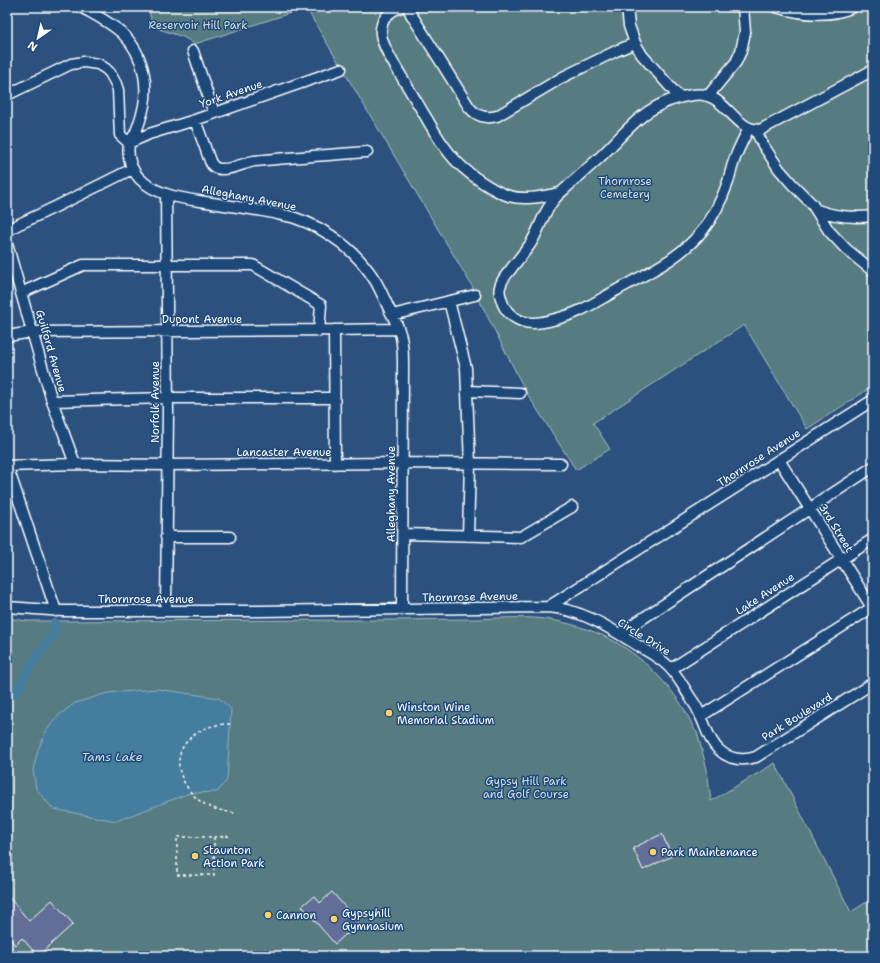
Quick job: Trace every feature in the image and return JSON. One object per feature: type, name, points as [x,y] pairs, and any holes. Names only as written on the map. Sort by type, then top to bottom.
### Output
[{"type":"street","points":[[7,234],[8,230],[88,192],[132,169],[129,156],[129,143],[136,132],[144,103],[145,83],[140,60],[123,34],[81,7]]},
{"type":"street","points":[[401,7],[391,11],[383,20],[381,38],[390,57],[413,96],[441,143],[450,154],[465,170],[509,196],[526,198],[560,193]]},
{"type":"street","points":[[408,7],[469,107],[477,114],[485,117],[497,116],[563,77],[635,43]]},
{"type":"street","points":[[627,7],[629,26],[635,43],[642,54],[679,97]]},
{"type":"street","points":[[708,96],[736,62],[741,51],[745,32],[743,7]]},
{"type":"street","points":[[776,7],[795,12],[814,13],[838,12],[853,7]]},
{"type":"street","points":[[194,51],[214,113]]},
{"type":"street","points":[[7,95],[71,64],[84,62],[98,64],[110,73],[116,84],[120,135],[129,143]]},
{"type":"street","name":"York Avenue","points":[[129,143],[149,134],[195,120],[341,69]]},
{"type":"street","points":[[752,129],[735,158],[727,184],[714,213],[703,230],[685,250],[640,278],[578,311],[553,319],[528,322],[513,316],[504,307],[500,293],[501,283],[531,243],[552,202],[608,150],[641,116],[667,101],[679,97],[699,94],[717,100],[744,125],[752,129],[760,130],[873,70]]},
{"type":"street","points":[[195,120],[212,165],[220,169],[226,169],[250,162],[367,152]]},
{"type":"street","points":[[752,129],[779,170],[817,210],[833,235],[873,271]]},
{"type":"street","name":"Alleghany Avenue","points":[[132,169],[145,183],[166,194],[262,210],[293,217],[320,229],[346,247],[364,266],[380,289],[402,341],[402,610]]},
{"type":"street","name":"Norfolk Avenue","points":[[166,194],[168,398],[166,611]]},
{"type":"street","points":[[817,210],[837,216],[873,216]]},
{"type":"street","name":"Guilford Avenue","points":[[7,244],[52,401],[75,464]]},
{"type":"street","points":[[21,293],[83,265],[253,265],[321,305],[319,330]]},
{"type":"street","points":[[392,315],[475,295]]},
{"type":"street","points":[[450,301],[466,368],[470,464],[468,536]]},
{"type":"street","name":"Dupont Avenue","points":[[7,336],[33,332],[398,329]]},
{"type":"street","points":[[334,330],[335,464]]},
{"type":"street","points":[[467,391],[520,393]]},
{"type":"street","points":[[52,401],[168,398],[334,398]]},
{"type":"street","name":"Thornrose Avenue","points":[[7,607],[56,611],[166,611],[402,610],[548,607],[873,400]]},
{"type":"street","name":"3rd Street","points":[[779,460],[873,608]]},
{"type":"street","name":"Lancaster Avenue","points":[[7,465],[403,463],[561,464]]},
{"type":"street","points":[[7,465],[56,611]]},
{"type":"street","points":[[619,634],[873,467]]},
{"type":"street","points":[[403,534],[521,537],[572,507]]},
{"type":"street","points":[[166,536],[230,537]]},
{"type":"street","name":"Lake Avenue","points":[[671,669],[873,539]]},
{"type":"street","name":"Circle Drive","points":[[548,607],[566,609],[581,614],[656,656],[679,678],[701,716],[714,745],[730,757]]},
{"type":"street","points":[[701,716],[873,608]]},
{"type":"street","name":"Park Boulevard","points":[[730,757],[743,759],[756,757],[873,683]]},
{"type":"path","points":[[230,724],[222,724],[201,730],[192,735],[179,754],[179,767],[181,776],[191,793],[200,802],[220,811],[235,813]]},
{"type":"path","points":[[214,837],[214,875],[177,875],[177,837],[232,836]]},
{"type":"green space","name":"Thornrose Cemetery","points":[[148,7],[873,7],[873,386],[807,429],[744,325],[593,423],[610,449],[576,470],[526,392],[472,286],[306,8],[195,44],[183,37],[153,27]]},
{"type":"green space","name":"Gypsy Hill Park and Golf Course","points":[[7,618],[27,621],[395,620],[528,618],[561,622],[596,632],[626,648],[646,664],[672,691],[679,701],[697,732],[707,769],[711,801],[775,763],[851,912],[873,898],[873,956],[7,956]]},
{"type":"water","name":"Tams Lake","points":[[157,689],[219,698],[231,709],[227,780],[217,792],[190,793],[116,821],[53,809],[36,789],[33,770],[38,750],[46,731],[59,715],[75,703],[108,693]]},
{"type":"building","name":"Park Maintenance","points":[[662,834],[672,856],[643,870],[633,848]]},
{"type":"building","name":"Gypsyhill Gymnasium","points":[[332,892],[359,923],[335,944],[302,906],[314,896],[320,903]]},
{"type":"building","points":[[7,895],[29,921],[52,900],[73,924],[38,956],[22,938],[15,945],[8,936],[7,937]]},
{"type":"waterway","points":[[7,699],[15,694],[36,657],[54,634],[55,623]]},
{"type":"place","name":"Winston Wine Memorial Stadium","points":[[389,713]]},
{"type":"place","name":"Park Maintenance","points":[[653,852]]},
{"type":"place","name":"Staunton Action Park","points":[[195,856]]},
{"type":"place","name":"Cannon","points":[[268,915]]},
{"type":"place","name":"Gypsyhill Gymnasium","points":[[334,919]]},
{"type":"park label","name":"Reservoir Hill Park","points":[[198,25]]}]
